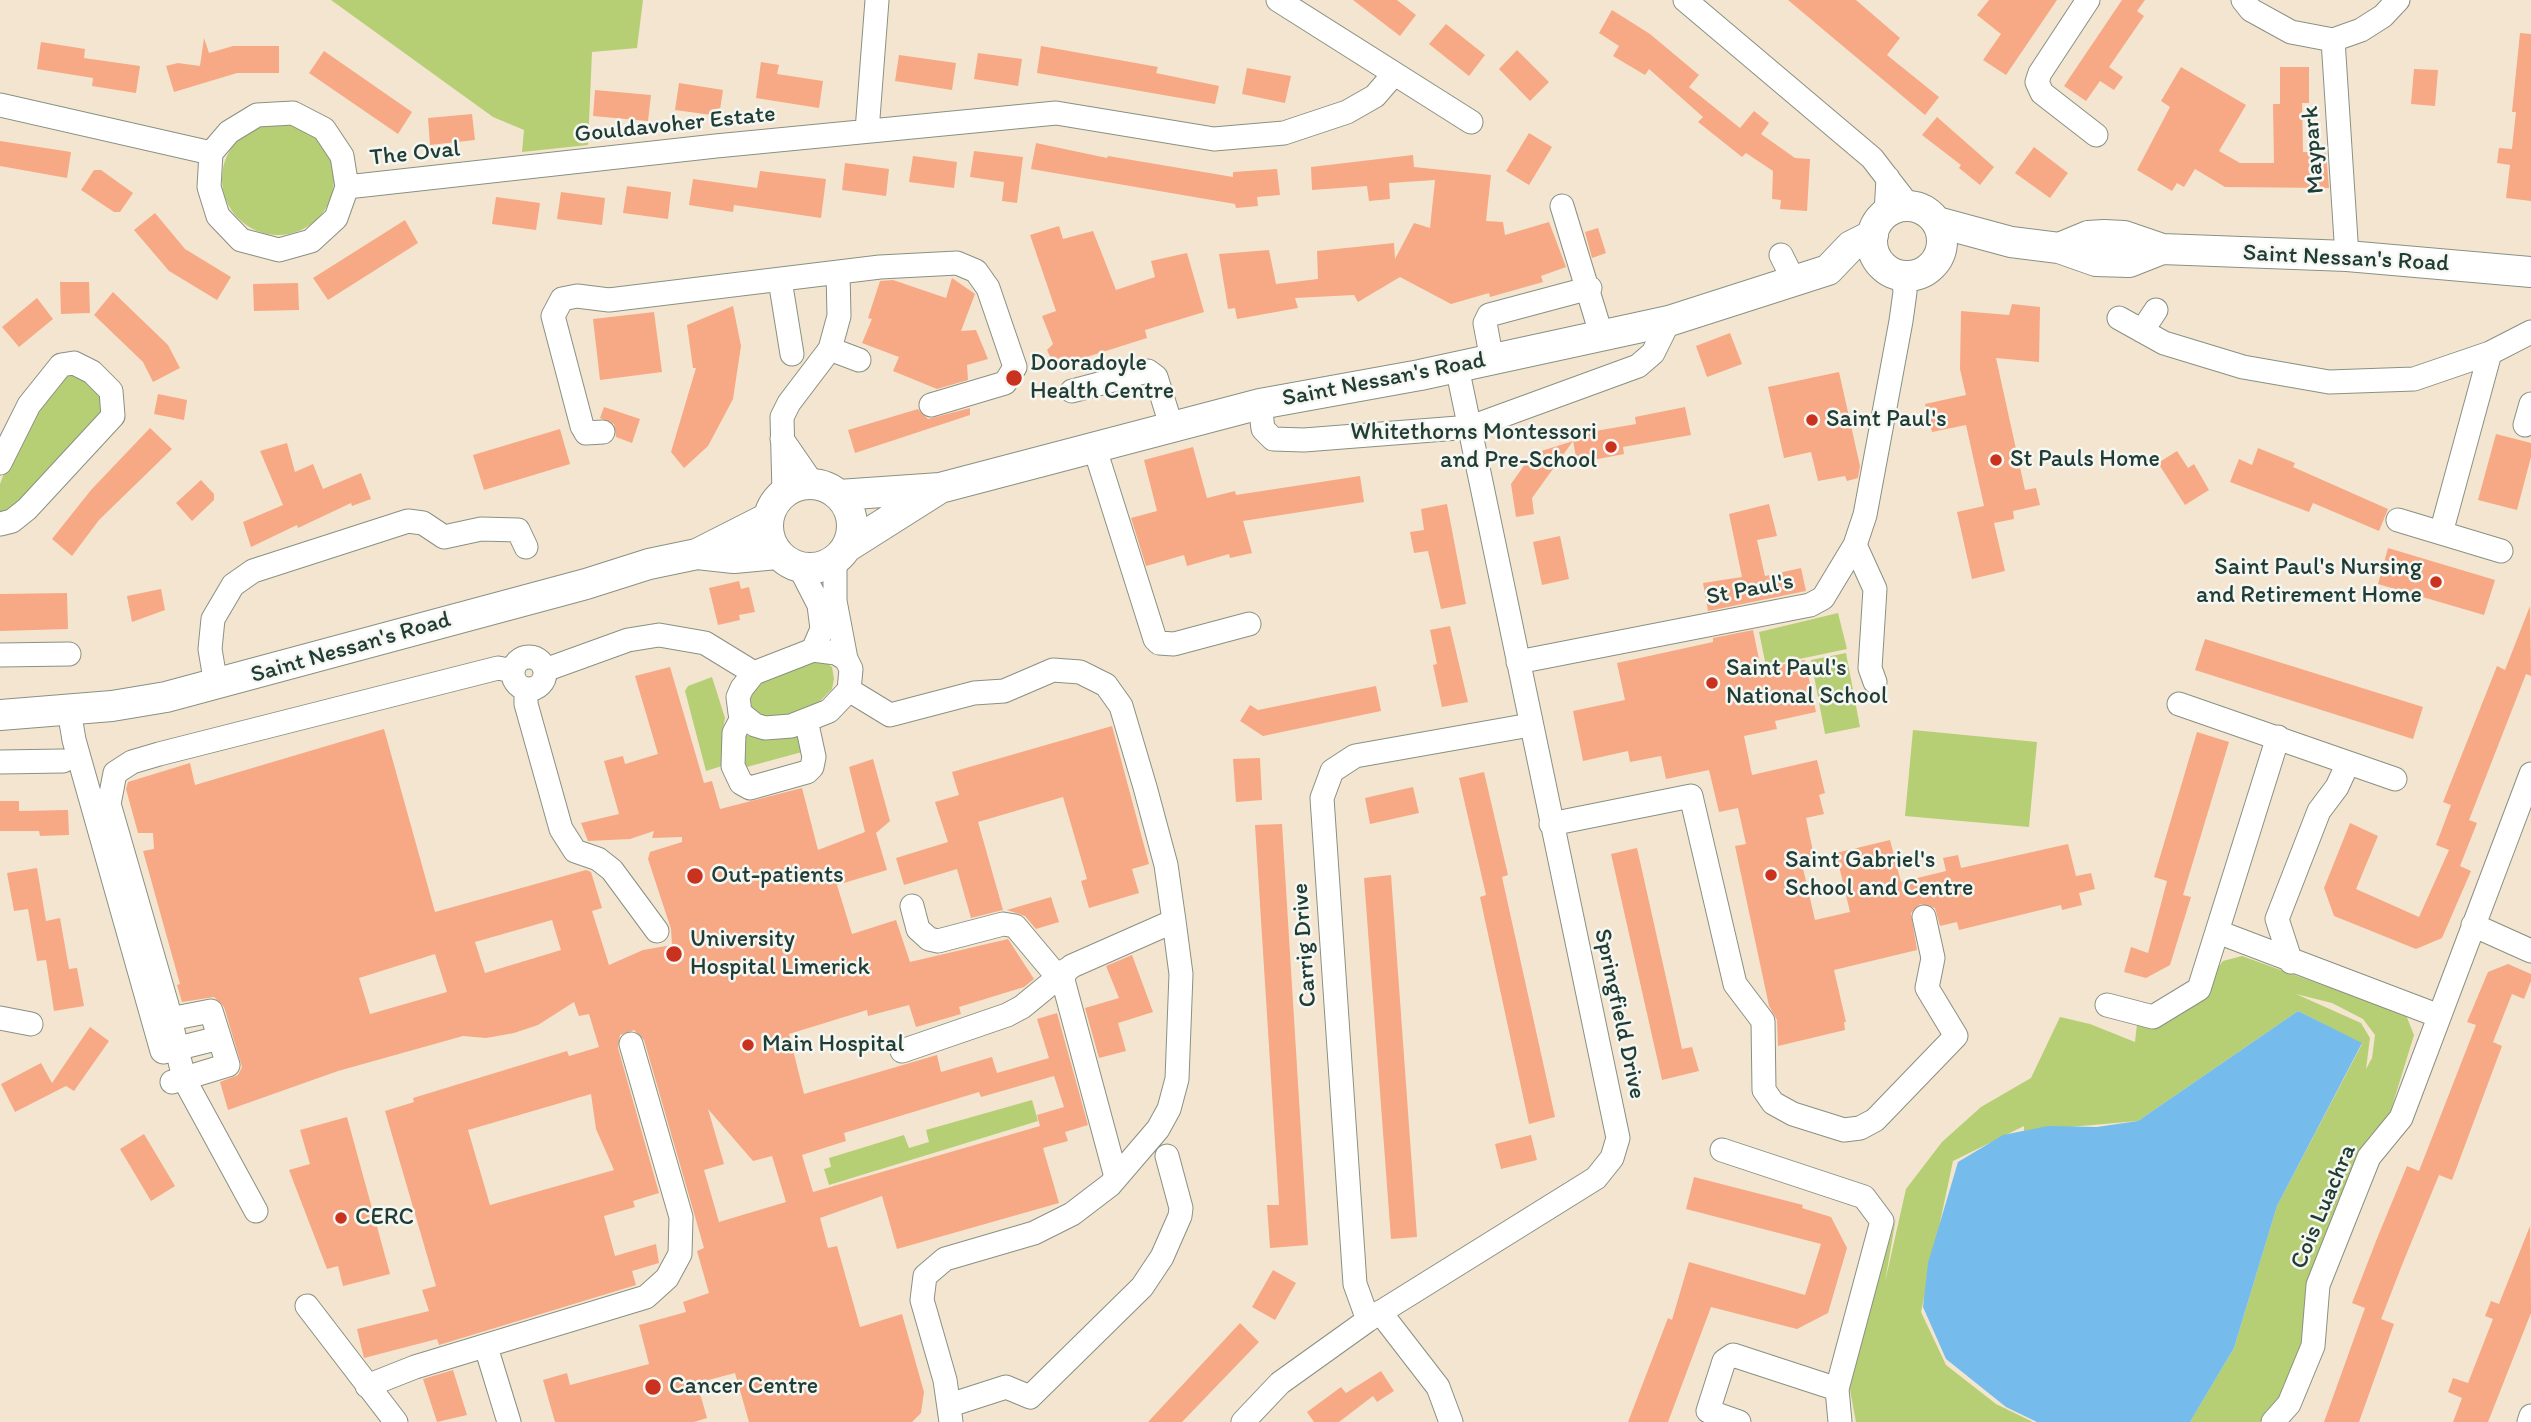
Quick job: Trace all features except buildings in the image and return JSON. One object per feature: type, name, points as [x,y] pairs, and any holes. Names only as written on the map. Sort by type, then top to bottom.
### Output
[{"type":"main road","points":[[1924,211],[1937,222],[1942,238],[1937,259],[1921,273],[1893,271],[1875,253],[1889,219],[1924,211]]},
{"type":"main road","name":"Saint Nessan's Road","points":[[1828,270],[1851,246],[1889,219]]},
{"type":"main road","name":"Saint Nessan's Road","points":[[1937,222],[2011,242],[2059,248],[2088,236],[2104,235],[2123,236],[2162,249],[2347,256],[2531,272]]},
{"type":"main road","name":"Saint Nessan's Road","points":[[1937,259],[2011,242]]},
{"type":"main road","name":"Saint Nessan's Road","points":[[826,490],[940,488],[1171,425],[1259,404],[1602,337],[1670,321],[1787,268],[1849,274],[1893,271]]},
{"type":"main road","points":[[798,485],[826,490],[852,517],[852,531],[841,554],[816,569],[788,561],[768,537],[768,517],[773,504],[784,492],[798,485]]},
{"type":"main road","name":"Saint Nessan's Road","points":[[841,554],[940,488]]},
{"type":"main road","name":"Saint Nessan's Road","points":[[0,715],[69,710],[166,697],[216,685],[649,564],[697,554],[768,517]]},
{"type":"main road","name":"Saint Nessan's Road","points":[[697,554],[788,561]]},
{"type":"street","points":[[867,131],[877,0]]},
{"type":"street","points":[[1278,0],[1471,122]]},
{"type":"street","points":[[1685,0],[1854,142],[1888,178],[1889,219]]},
{"type":"street","points":[[2088,0],[2040,73],[2037,82],[2042,93],[2096,135]]},
{"type":"street","points":[[2243,0],[2250,10],[2291,32],[2333,40],[2361,30],[2383,16],[2398,0]]},
{"type":"street","name":"Maypark","points":[[2333,40],[2347,256]]},
{"type":"street","name":"Gouldavoher Estate","points":[[488,173],[1056,113],[1214,139],[1284,133],[1347,112],[1375,96],[1394,74]]},
{"type":"street","points":[[0,105],[211,153]]},
{"type":"street","name":"The Oval","points":[[293,113],[324,129],[342,156],[347,187],[336,218],[320,234],[311,241],[279,250],[241,240],[218,216],[209,187],[211,153],[229,132],[257,115],[293,113]]},
{"type":"street","name":"The Oval","points":[[347,187],[488,173]]},
{"type":"street","points":[[1562,206],[1590,288],[1602,337]]},
{"type":"street","points":[[603,432],[586,433],[582,426],[554,316],[562,299],[577,296],[609,300],[936,262],[967,266],[982,279],[1014,358],[1013,373],[1006,383],[931,405]]},
{"type":"street","name":"St Paul's","points":[[1518,662],[1811,605],[1830,590],[1855,545],[1865,515],[1905,292],[1893,271]]},
{"type":"street","points":[[784,492],[782,439],[785,408],[830,349],[839,316],[838,272]]},
{"type":"street","points":[[780,280],[792,354]]},
{"type":"street","points":[[1492,360],[1485,323],[1489,315],[1590,288]]},
{"type":"street","points":[[2142,331],[2156,310]]},
{"type":"street","points":[[2119,317],[2164,343],[2244,367],[2329,382],[2414,379],[2490,354],[2531,332]]},
{"type":"street","points":[[1259,404],[1263,429],[1273,439],[1304,440],[1471,427],[1638,366],[1653,353],[1670,321]]},
{"type":"street","points":[[830,349],[859,360]]},
{"type":"street","points":[[2441,533],[2490,354]]},
{"type":"street","points":[[0,463],[29,405],[61,365],[74,363],[92,372],[111,391],[113,416],[27,509],[12,521],[0,524]]},
{"type":"street","name":"Springfield Drive","points":[[1243,1422],[1280,1383],[1374,1316],[1596,1178],[1612,1158],[1618,1138],[1457,367]]},
{"type":"street","points":[[1072,391],[1148,371],[1156,377],[1171,425]]},
{"type":"street","points":[[782,439],[826,490]]},
{"type":"street","points":[[1094,446],[1154,639],[1159,643],[1174,644],[1249,624]]},
{"type":"street","points":[[2398,520],[2501,551]]},
{"type":"street","points":[[216,685],[210,649],[213,619],[219,604],[241,577],[408,521],[423,523],[444,537],[481,529],[518,530],[526,547]]},
{"type":"street","points":[[1855,545],[1875,589],[1870,668],[1875,682]]},
{"type":"street","points":[[743,718],[765,728],[791,726],[828,711],[849,690],[851,669],[846,659],[835,601],[841,554]]},
{"type":"street","points":[[788,561],[819,605],[822,629],[813,650]]},
{"type":"street","points":[[657,931],[606,864],[581,855],[565,837],[537,748],[520,680],[519,661],[528,657],[539,660],[545,670],[628,640],[659,635],[705,643],[754,673]]},
{"type":"street","points":[[806,720],[814,757],[813,767],[807,772],[750,788],[741,783],[733,766],[734,733],[743,718],[738,697],[741,688],[754,673],[813,650],[836,653],[846,659]]},
{"type":"street","points":[[0,655],[69,654]]},
{"type":"street","points":[[170,1019],[211,1011],[228,1065],[171,1083],[170,1019],[108,804],[115,773],[132,762],[498,668],[520,680]]},
{"type":"street","points":[[849,690],[890,715],[974,693],[1004,691],[1032,677],[1066,669],[1094,678],[1114,694],[1149,800],[1166,865],[1174,921],[1181,974],[1177,1079],[1171,1102],[1157,1129],[1116,1177],[1072,1214],[1034,1233],[945,1259],[925,1276],[922,1300],[950,1414],[1006,1387],[1030,1397],[1142,1287],[1162,1257],[1181,1216],[1167,1156]]},
{"type":"street","points":[[2179,704],[2395,779]]},
{"type":"street","points":[[69,710],[74,740],[170,1050]]},
{"type":"street","name":"Carrig Drive","points":[[1451,1422],[1438,1387],[1374,1316],[1355,1284],[1322,798],[1332,771],[1354,756],[1530,725]]},
{"type":"street","points":[[2107,1005],[2152,1017],[2199,989],[2278,737]]},
{"type":"street","points":[[0,762],[63,761]]},
{"type":"street","points":[[2291,962],[2277,919],[2319,811],[2337,788],[2348,763]]},
{"type":"street","name":"Cois Luachra","points":[[2273,1422],[2289,1404],[2313,1346],[2318,1285],[2369,1157],[2401,1118],[2531,775]]},
{"type":"street","points":[[1551,824],[1691,796],[1735,984],[1763,1021],[1764,1090],[1773,1103],[1793,1114],[1844,1130],[1860,1128],[1875,1120],[1956,1036],[1927,988],[1933,958],[1924,916]]},
{"type":"street","points":[[912,906],[918,929],[929,939],[938,941],[1003,924],[1015,926],[1061,973],[1116,1177]]},
{"type":"street","points":[[902,1051],[1007,1015],[1022,1007],[1061,973],[1174,921]]},
{"type":"street","points":[[2473,925],[2531,951]]},
{"type":"street","points":[[2218,932],[2291,962],[2439,1016]]},
{"type":"street","points":[[0,1018],[31,1024]]},
{"type":"street","points":[[170,1050],[219,1038]]},
{"type":"street","points":[[367,1386],[405,1370],[646,1297],[658,1288],[675,1266],[680,1254],[681,1217],[631,1044]]},
{"type":"street","points":[[184,1079],[256,1211]]},
{"type":"street","points":[[1722,1150],[1864,1197],[1882,1221],[1837,1389],[1840,1422]]},
{"type":"street","points":[[307,1306],[396,1422]]},
{"type":"street","points":[[486,1347],[509,1422]]},
{"type":"street","points":[[1739,1422],[1706,1417],[1724,1362],[1733,1355],[1837,1389]]},
{"type":"street","points":[[2529,1422],[2531,1416]]},
{"type":"green space","points":[[331,0],[643,0],[637,48],[592,52],[588,145],[522,152],[524,130],[493,117]]},
{"type":"green space","points":[[278,123],[299,127],[317,140],[330,158],[334,179],[330,200],[317,218],[299,231],[278,235],[257,231],[239,218],[226,200],[222,179],[226,158],[239,140],[257,127]]},
{"type":"green space","points":[[66,374],[79,374],[103,398],[101,416],[18,507],[0,514],[0,484],[13,450],[48,390]]},
{"type":"green space","points":[[1838,613],[1847,649],[1766,666],[1759,632]]},
{"type":"green space","points":[[1846,653],[1860,727],[1825,734],[1811,660]]},
{"type":"green space","points":[[821,659],[832,667],[832,689],[807,711],[770,722],[748,705],[749,689],[761,679]]},
{"type":"green space","points":[[712,677],[725,718],[722,734],[725,765],[706,771],[685,691],[688,686]]},
{"type":"green space","points":[[1913,730],[2037,742],[2029,827],[1905,816]]},
{"type":"green space","points":[[794,733],[798,736],[802,752],[743,768],[742,735],[771,738]]},
{"type":"green space","points":[[2242,956],[2406,1015],[2414,1035],[2390,1113],[2366,1141],[2310,1283],[2305,1337],[2282,1397],[2260,1422],[2190,1422],[2234,1348],[2277,1206],[2362,1044],[2298,1011],[2138,1121],[2024,1131],[2024,1126],[1953,1161],[1921,1312],[1946,1365],[1996,1404],[2033,1422],[1856,1422],[1849,1385],[1896,1218],[1885,1282],[1906,1189],[1942,1142],[1981,1107],[2031,1078],[2060,1017],[2090,1024],[2135,1042],[2137,1024],[2215,971],[2223,961]],"holes":[[[2296,994],[2332,1003],[2363,1019],[2375,1035],[2372,1058],[2366,1069],[2370,1038],[2361,1023]]]},
{"type":"green space","points":[[1032,1100],[1038,1121],[829,1185],[824,1169],[831,1167],[829,1158],[904,1135],[909,1148],[929,1142],[926,1130]]},
{"type":"water","points":[[2298,1011],[2362,1043],[2277,1206],[2234,1348],[2190,1422],[2037,1422],[2006,1407],[1946,1359],[1923,1307],[1928,1263],[1958,1162],[2003,1135],[2048,1126],[2097,1127],[2138,1121]]},
{"type":"place","name":"Dooradoyle Health Centre","points":[[1014,378]]},
{"type":"place","name":"Saint Paul's","points":[[1812,420]]},
{"type":"place","name":"Whitethorns Montessori and Pre-School","points":[[1611,447]]},
{"type":"place","name":"St Pauls Home","points":[[1996,460]]},
{"type":"place","name":"Saint Paul's Nursing and Retirement Home","points":[[2436,582]]},
{"type":"place","name":"Saint Paul's National School","points":[[1712,683]]},
{"type":"place","name":"Saint Gabriel's School and Centre","points":[[1771,875]]},
{"type":"place","name":"Out-patients","points":[[695,876]]},
{"type":"place","name":"University Hospital Limerick","points":[[674,954]]},
{"type":"place","name":"Main Hospital","points":[[748,1045]]},
{"type":"place","name":"CERC","points":[[341,1218]]},
{"type":"place","name":"Cancer Centre","points":[[653,1387]]}]
